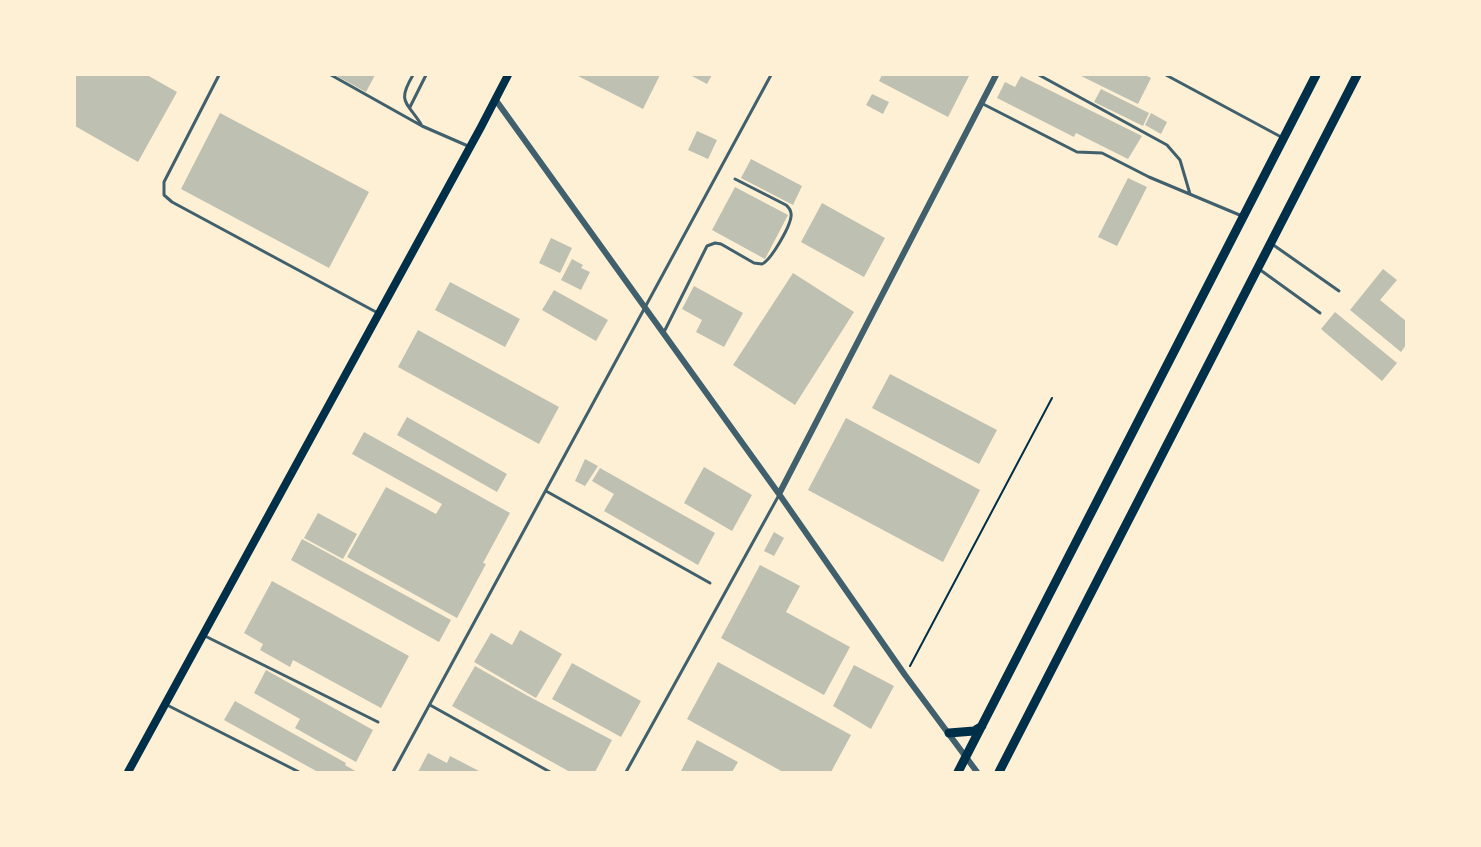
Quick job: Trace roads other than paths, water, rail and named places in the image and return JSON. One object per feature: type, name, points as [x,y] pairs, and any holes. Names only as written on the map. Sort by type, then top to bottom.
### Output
[{"type":"main road","points":[[128,772],[508,75]]},
{"type":"main road","points":[[958,772],[1316,75]]},
{"type":"main road","points":[[999,772],[1357,75]]},
{"type":"main road","points":[[949,733],[974,731],[984,724]]},
{"type":"street","points":[[779,494],[996,75]]},
{"type":"street","points":[[495,99],[779,494],[905,675],[977,772]]},
{"type":"lane","points":[[219,75],[164,182],[164,195],[172,202],[379,314]]},
{"type":"lane","points":[[331,75],[422,126],[470,147]]},
{"type":"lane","points":[[412,75],[404,91],[403,99],[422,126]]},
{"type":"lane","points":[[410,107],[426,75]]},
{"type":"lane","points":[[393,772],[771,75]]},
{"type":"lane","points":[[1039,75],[1167,145],[1180,160],[1191,194]]},
{"type":"lane","points":[[1166,75],[1284,138]]},
{"type":"lane","points":[[981,103],[1077,152],[1102,153],[1149,177],[1243,217]]},
{"type":"lane","points":[[663,333],[707,246],[715,243],[721,244],[754,263],[762,264],[772,256],[791,219],[791,211],[786,205],[735,179]]},
{"type":"lane","points":[[1270,243],[1339,291]]},
{"type":"lane","points":[[1257,268],[1320,313]]},
{"type":"lane","points":[[546,491],[710,583]]},
{"type":"lane","points":[[626,772],[779,494]]},
{"type":"lane","points":[[203,635],[378,722]]},
{"type":"lane","points":[[165,704],[299,772]]},
{"type":"lane","points":[[430,705],[550,772]]}]
